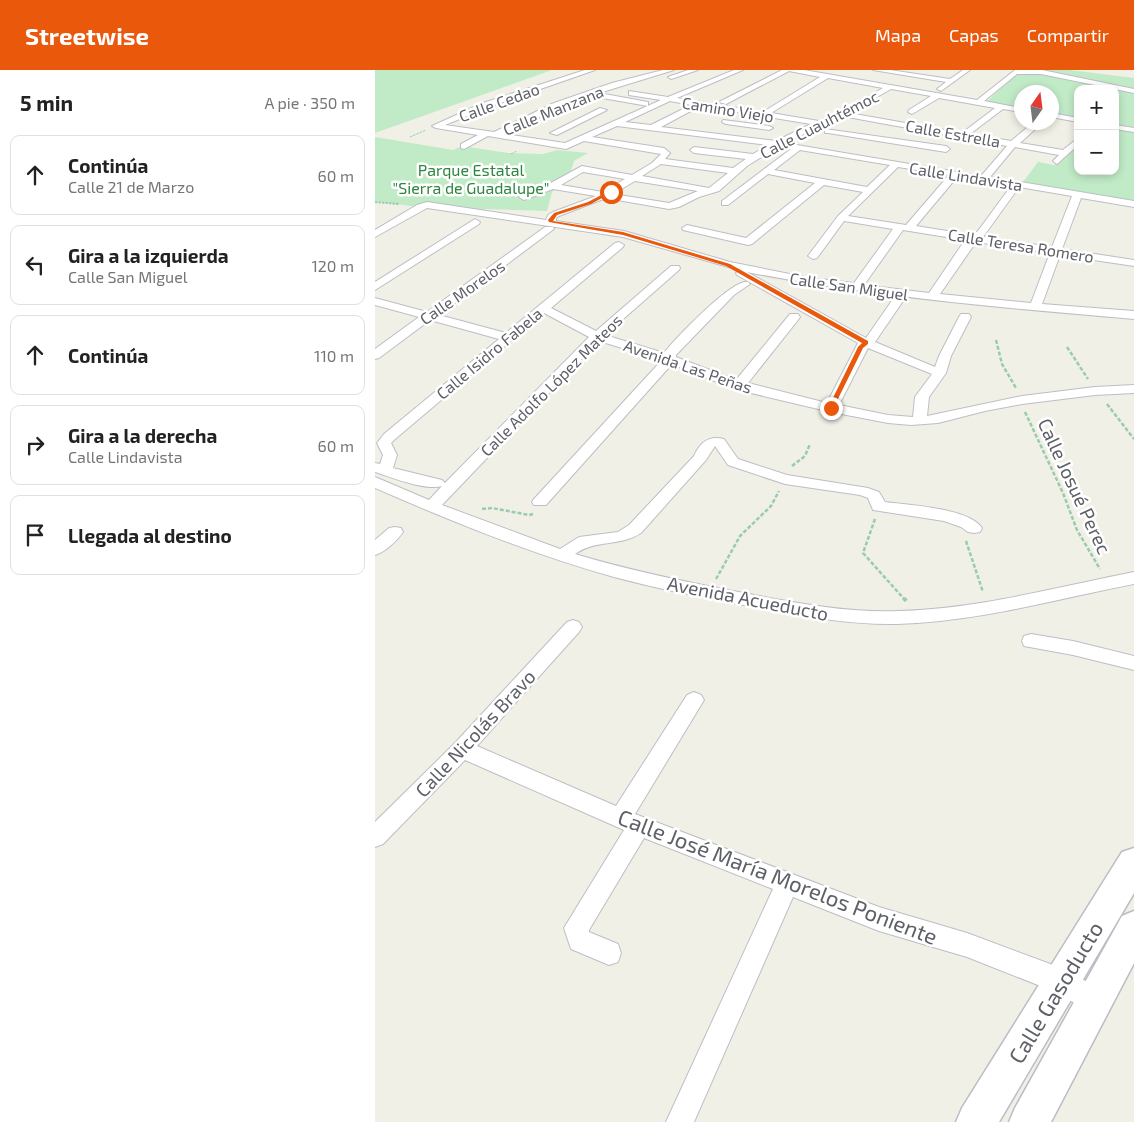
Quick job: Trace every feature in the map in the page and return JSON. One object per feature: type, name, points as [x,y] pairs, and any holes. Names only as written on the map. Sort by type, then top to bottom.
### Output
[{"type":"main road","name":"Calle Gasoducto","points":[[976,1122],[1134,863]]},
{"type":"main road","name":"Calle Gasoducto","points":[[1029,1122],[1134,928]]},
{"type":"street","name":"Calle Cedao","points":[[490,135],[436,126],[486,105],[592,70]]},
{"type":"street","name":"Calle Manzana","points":[[464,146],[588,94],[695,70]]},
{"type":"street","points":[[490,135],[566,146],[695,87],[740,70]]},
{"type":"street","points":[[723,102],[787,70]]},
{"type":"street","points":[[792,70],[938,93],[978,103],[1014,109]]},
{"type":"street","points":[[763,115],[839,70]]},
{"type":"street","points":[[876,70],[907,72],[951,81]]},
{"type":"street","points":[[913,112],[967,70]]},
{"type":"street","points":[[1032,70],[1134,91]]},
{"type":"street","name":"Calle Cuauhtémoc","points":[[605,194],[672,206],[678,205],[694,195],[719,186],[734,171],[754,157],[817,123],[842,114],[874,98],[907,72]]},
{"type":"street","points":[[978,103],[1015,72],[1041,72]]},
{"type":"street","points":[[528,82],[562,89]]},
{"type":"street","points":[[663,82],[695,87]]},
{"type":"street","name":"Camino Viejo","points":[[571,90],[654,106]]},
{"type":"street","name":"Camino Viejo","points":[[632,92],[697,105],[817,123]]},
{"type":"street","points":[[925,104],[941,106]]},
{"type":"street","points":[[652,128],[697,105]]},
{"type":"street","points":[[939,156],[1001,107]]},
{"type":"street","points":[[603,110],[554,133],[618,144]]},
{"type":"street","points":[[542,112],[582,119]]},
{"type":"street","points":[[707,135],[745,112]]},
{"type":"street","name":"Calle Estrella","points":[[842,114],[1064,153]]},
{"type":"street","points":[[1059,116],[1074,119]]},
{"type":"street","points":[[726,122],[769,128]]},
{"type":"street","name":"Calle Lindavista","points":[[615,123],[778,144],[896,164],[928,166],[955,174],[1134,204]]},
{"type":"street","points":[[1119,128],[1134,130]]},
{"type":"street","points":[[983,179],[1013,144],[1030,130]]},
{"type":"street","points":[[828,131],[946,149]]},
{"type":"street","points":[[603,153],[618,144]]},
{"type":"street","name":"Calle Morelos","points":[[375,355],[441,309],[550,225],[551,217],[590,203],[636,177],[658,161],[666,151],[618,144]]},
{"type":"street","points":[[1055,163],[1074,144]]},
{"type":"street","points":[[725,203],[797,148]]},
{"type":"street","points":[[694,150],[754,157]]},
{"type":"street","points":[[658,161],[734,171]]},
{"type":"street","points":[[813,256],[841,218],[896,164]]},
{"type":"street","points":[[523,197],[552,186],[583,169],[710,190]]},
{"type":"street","points":[[766,171],[869,190]]},
{"type":"street","points":[[856,288],[904,228],[955,174]]},
{"type":"street","points":[[687,228],[747,243],[822,182]]},
{"type":"street","points":[[932,297],[971,242],[982,233],[1017,184]]},
{"type":"street","points":[[552,186],[605,194]]},
{"type":"street","points":[[1035,307],[1078,194]]},
{"type":"street","name":"Calle San Miguel","points":[[375,234],[422,206],[623,234],[728,265],[795,279],[932,297],[1035,307],[1134,313]]},
{"type":"street","name":"Calle Teresa Romero","points":[[841,218],[1134,262]]},
{"type":"street","points":[[375,287],[475,222]]},
{"type":"street","name":"Calle Isidro Fabela","points":[[378,473],[390,458],[385,441],[507,337],[619,246]]},
{"type":"street","points":[[728,265],[866,343],[940,374]]},
{"type":"street","name":"Calle Adolfo López Mateos","points":[[431,507],[597,336],[675,268]]},
{"type":"street","points":[[540,502],[670,359],[670,354],[723,299],[744,284]]},
{"type":"street","points":[[375,300],[507,337]]},
{"type":"street","points":[[831,408],[861,347],[872,339],[897,301]]},
{"type":"street","name":"Avenida Las Peñas","points":[[543,308],[597,336],[670,359],[739,386],[831,408],[888,419],[920,421],[949,417],[984,406],[1022,400],[1095,391],[1134,389]]},
{"type":"street","points":[[739,386],[794,317]]},
{"type":"street","points":[[920,421],[922,397],[940,374],[945,356],[965,317]]},
{"type":"street","points":[[562,555],[579,543],[593,539],[616,539],[627,536],[701,457],[709,444],[716,442],[719,442],[733,462],[785,479],[874,494],[879,506],[935,514],[967,523],[974,528]]},
{"type":"street","points":[[378,473],[437,483]]},
{"type":"street","name":"Avenida Acueducto","points":[[378,473],[431,507],[562,555],[644,578],[709,593],[791,608],[877,618],[920,616],[988,607],[1134,578]]},
{"type":"street","points":[[375,548],[395,532]]},
{"type":"street","name":"Calle Nicolás Bravo","points":[[375,838],[462,749],[573,627]]},
{"type":"street","points":[[1031,641],[1134,662]]},
{"type":"street","points":[[609,953],[585,944],[577,935],[575,928],[694,700]]},
{"type":"street","name":"Calle José María Morelos Poniente","points":[[462,749],[630,822],[787,884],[879,919],[967,945],[1061,980],[1082,993],[1093,1003]]},
{"type":"street","points":[[680,1122],[787,884]]},
{"type":"path","name":"Calle Josué Perec","points":[[996,340],[1002,364],[1022,400],[1024,409],[1063,493],[1077,530],[1108,582]]},
{"type":"path","points":[[1111,409],[1134,439]]},
{"type":"path","points":[[709,593],[740,536],[771,506],[793,465],[805,456],[810,444]]},
{"type":"path","points":[[467,520],[481,509],[492,508],[529,515],[538,512],[540,502]]},
{"type":"path","points":[[879,506],[863,553],[920,616]]},
{"type":"path","points":[[974,528],[966,536],[966,544],[988,607]]},
{"type":"green space","name":"Parque Estatal \"Sierra de Guadalupe\"","points":[[375,70],[552,70],[375,133]]},
{"type":"green space","points":[[1021,70],[1070,70],[1134,78],[1134,201],[1023,182],[1038,162],[1054,165],[1074,148],[1074,175],[1119,175],[1119,85],[1074,85],[1074,118],[1059,116],[1059,85],[1014,85],[1014,109],[985,103]]},
{"type":"green space","name":"Parque Estatal \"Sierra de Guadalupe\"","points":[[375,137],[453,150],[462,146],[508,153],[543,154],[557,150],[588,153],[574,161],[570,174],[552,192],[547,211],[485,209],[481,211],[418,207],[375,201]]},
{"type":"route","points":[[611,192],[590,203],[562,211],[551,217],[550,220],[551,222],[623,234],[728,265],[866,343],[861,347],[831,408]]}]
